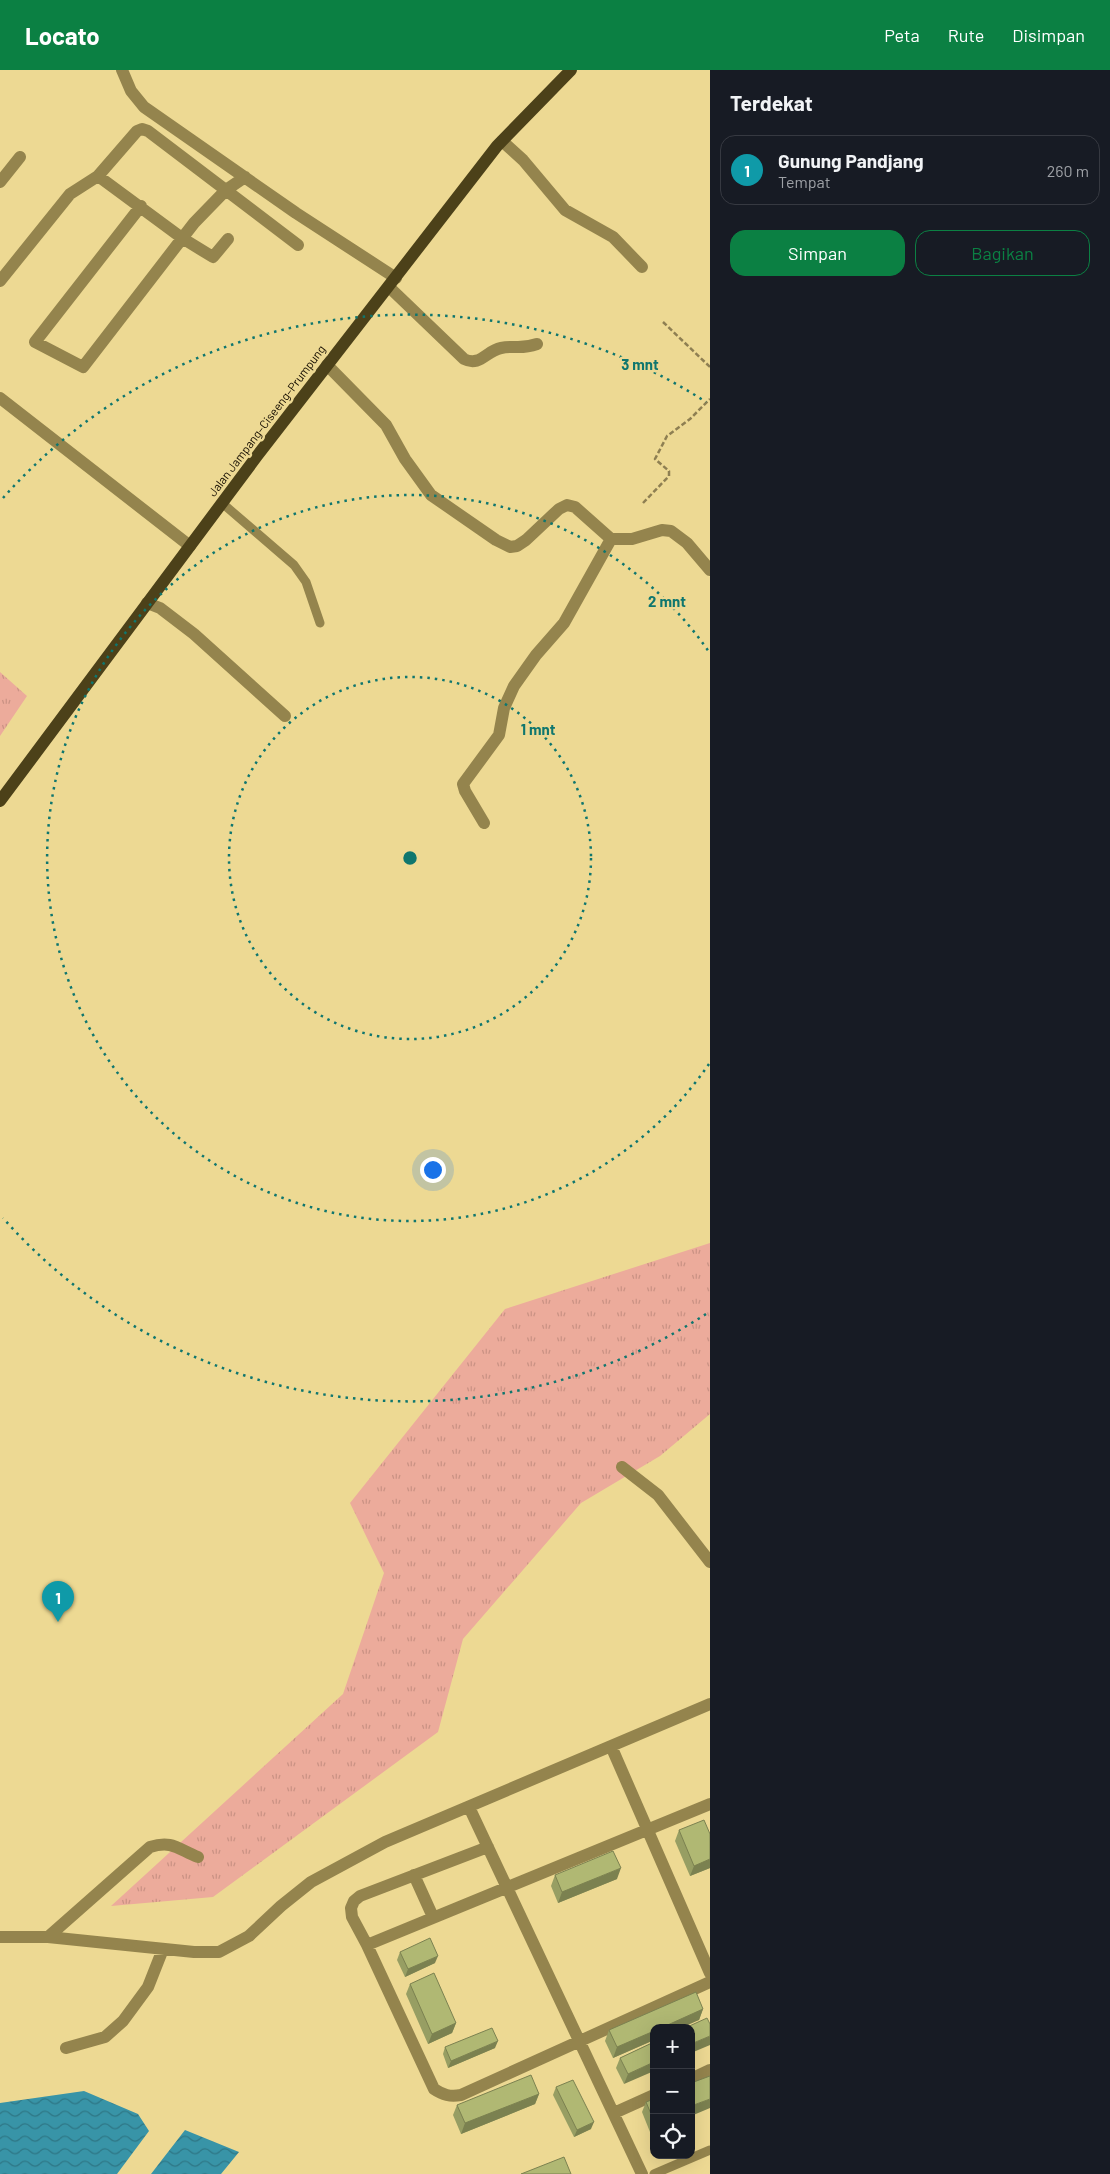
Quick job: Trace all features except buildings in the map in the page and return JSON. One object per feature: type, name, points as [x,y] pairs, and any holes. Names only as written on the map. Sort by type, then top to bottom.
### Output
[{"type":"main road","name":"Jalan Jampang–Ciseeng–Prumpung","points":[[0,801],[327,365],[502,141],[571,70]]},
{"type":"street","points":[[122,70],[131,90],[144,107],[392,283],[464,359],[470,362],[478,362],[500,348],[526,348],[537,344]]},
{"type":"street","points":[[0,281],[70,194],[98,176],[137,132],[142,129],[148,131],[298,245]]},
{"type":"street","points":[[502,141],[523,160],[565,210],[613,237],[642,267]]},
{"type":"street","points":[[0,182],[20,157]]},
{"type":"street","points":[[98,176],[182,238],[213,258],[228,239]]},
{"type":"street","points":[[141,206],[35,342],[83,367],[182,238],[226,190],[245,177]]},
{"type":"street","points":[[327,365],[386,425],[405,459],[431,495],[496,540],[510,547],[517,546],[559,509],[567,506],[575,507],[611,539],[632,539],[662,530],[671,532],[688,543],[710,570]]},
{"type":"street","points":[[0,398],[190,546]]},
{"type":"street","points":[[484,823],[465,791],[463,784],[499,735],[504,708],[514,686],[536,655],[564,623],[611,539]]},
{"type":"street","points":[[148,603],[160,608],[194,634],[285,716]]},
{"type":"street","points":[[622,1467],[658,1495],[710,1562]]},
{"type":"street","points":[[0,1936],[48,1937],[194,1952],[218,1952],[249,1936],[281,1906],[311,1882],[385,1842],[710,1704]]},
{"type":"street","points":[[611,1746],[710,1973]]},
{"type":"street","points":[[368,1944],[710,1804]]},
{"type":"street","points":[[469,1807],[642,2174]]},
{"type":"street","points":[[48,1937],[150,1847],[163,1843],[198,1857]]},
{"type":"street","points":[[488,1847],[360,1896],[354,1901],[351,1908],[352,1917],[368,1944],[434,2089],[441,2094],[447,2096],[461,2095],[710,1982]]},
{"type":"street","points":[[414,1875],[433,1917]]},
{"type":"street","points":[[66,2048],[105,2036],[123,2021],[148,1987],[163,1949]]},
{"type":"street","points":[[695,2077],[710,2070]]},
{"type":"street","points":[[614,2113],[650,2097]]},
{"type":"lane","points":[[222,503],[294,565],[306,582],[320,624]]},
{"type":"lane","points":[[654,2174],[710,2150]]},
{"type":"path","points":[[663,322],[710,367]]},
{"type":"path","points":[[643,503],[669,476],[668,471],[655,459],[667,436],[690,419],[710,399]]},
{"type":"green space","points":[[0,672],[27,696],[0,736]]},
{"type":"green space","points":[[710,1243],[710,1414],[660,1456],[581,1503],[463,1639],[438,1732],[213,1897],[111,1906],[343,1694],[384,1573],[350,1503],[505,1309]]},
{"type":"water","points":[[84,2091],[138,2114],[149,2131],[117,2174],[0,2174],[0,2103]]},
{"type":"water","points":[[185,2130],[239,2152],[221,2174],[151,2174]]},
{"type":"place","name":"Gunung Pandjang","points":[[58,1622]]}]
